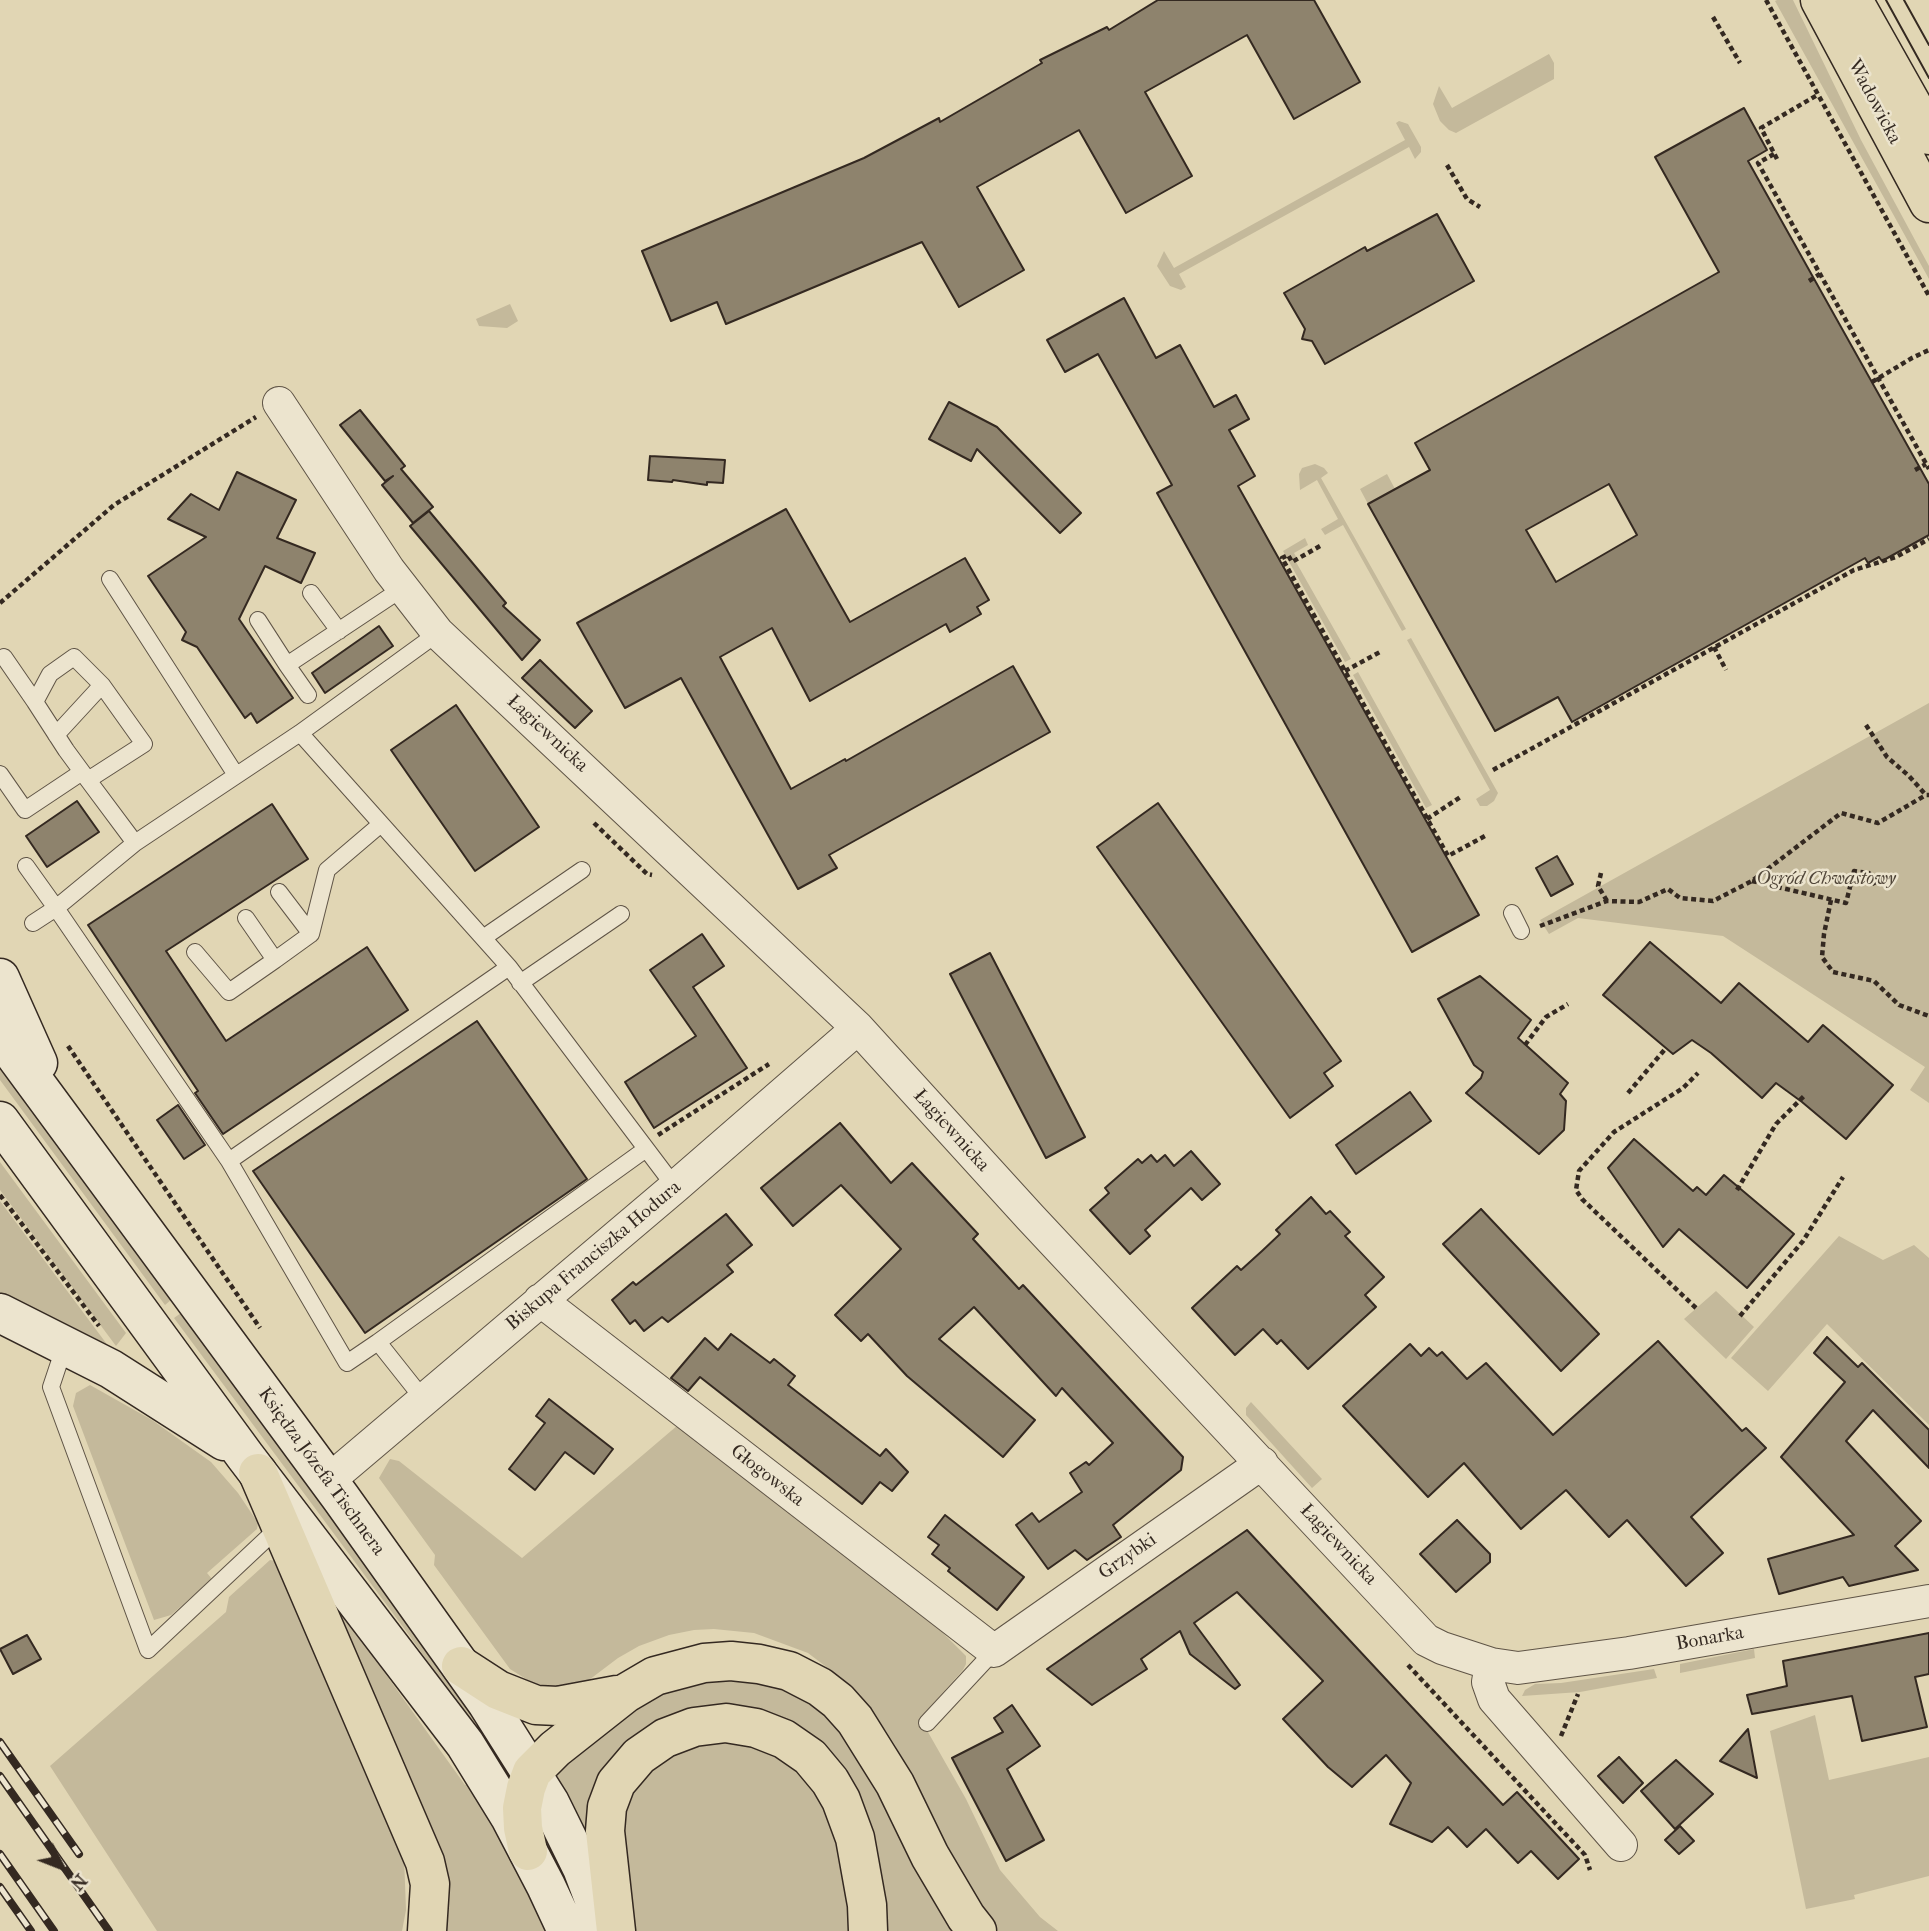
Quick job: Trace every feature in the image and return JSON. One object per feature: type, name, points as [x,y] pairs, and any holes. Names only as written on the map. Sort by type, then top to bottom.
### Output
[{"type":"main road","name":"Wadowicka","points":[[1820,0],[1929,203]]},
{"type":"main road","name":"Wadowicka","points":[[1853,0],[1929,135]]},
{"type":"main road","points":[[0,978],[30,1042],[56,1111]]},
{"type":"main road","name":"Księdza Józefa Tischnera","points":[[0,1035],[328,1481],[461,1666],[533,1772],[576,1857],[607,1931]]},
{"type":"main road","points":[[0,1121],[252,1465],[437,1704],[477,1761],[528,1851],[567,1931]]},
{"type":"main road","points":[[0,1313],[133,1382],[208,1429],[252,1465],[281,1525],[425,1862],[430,1884],[427,1931]]},
{"type":"main road","points":[[528,1851],[522,1808],[526,1788],[533,1772],[555,1749],[626,1693],[655,1676],[704,1662],[759,1664],[789,1671],[820,1687],[838,1701],[855,1720],[907,1808],[930,1856],[977,1931]]},
{"type":"main road","points":[[461,1666],[498,1690],[536,1705],[558,1706],[626,1693]]},
{"type":"main road","points":[[616,1931],[605,1831],[607,1807],[616,1783],[639,1756],[665,1738],[694,1727],[726,1723],[756,1728],[784,1739],[810,1757],[831,1781],[855,1838],[868,1931]]},
{"type":"street","name":"Łagiewnicka","points":[[279,403],[403,588],[438,633],[858,1028],[1030,1217],[1426,1640],[1491,1664]]},
{"type":"street","name":"Biskupa Franciszka Hodura","points":[[328,1481],[858,1028]]},
{"type":"street","name":"Głogowska","points":[[540,1300],[994,1651]]},
{"type":"street","name":"Grzybki","points":[[994,1651],[1262,1463]]},
{"type":"street","name":"Bonarka","points":[[1491,1664],[1518,1668],[1588,1659],[1929,1601]]},
{"type":"street","points":[[1491,1664],[1488,1682],[1494,1699],[1621,1844]]},
{"type":"lane","points":[[110,579],[236,775]]},
{"type":"lane","points":[[287,665],[403,588]]},
{"type":"lane","points":[[310,593],[339,631]]},
{"type":"lane","points":[[258,620],[308,695]]},
{"type":"lane","points":[[33,923],[56,908],[135,843],[300,733],[438,633]]},
{"type":"lane","points":[[4,657],[56,735],[135,843]]},
{"type":"lane","points":[[0,774],[25,810],[144,744],[102,685],[75,657],[50,674],[35,702]]},
{"type":"lane","points":[[56,735],[102,685]]},
{"type":"lane","points":[[300,733],[509,967],[651,1140],[675,1187]]},
{"type":"lane","points":[[195,952],[229,992],[311,934],[327,870],[381,824]]},
{"type":"lane","points":[[26,866],[229,1161],[347,1363],[651,1140]]},
{"type":"lane","points":[[483,938],[582,870]]},
{"type":"lane","points":[[279,892],[311,934]]},
{"type":"lane","points":[[520,983],[621,914]]},
{"type":"lane","points":[[1512,914],[1529,929]]},
{"type":"lane","points":[[246,918],[275,960]]},
{"type":"lane","points":[[229,1161],[509,967]]},
{"type":"lane","points":[[378,1342],[424,1400]]},
{"type":"lane","points":[[65,1345],[51,1387],[148,1650],[281,1525]]},
{"type":"lane","points":[[927,1723],[994,1651]]},
{"type":"path","points":[[1766,0],[1929,296]]},
{"type":"path","points":[[1713,17],[1740,63]]},
{"type":"path","points":[[1754,132],[1819,94]]},
{"type":"path","points":[[1761,128],[1776,156],[1758,163],[1928,466],[1915,470]]},
{"type":"path","points":[[1447,165],[1467,199],[1480,206]]},
{"type":"path","points":[[1757,177],[1764,173]]},
{"type":"path","points":[[1771,201],[1778,198]]},
{"type":"path","points":[[1784,224],[1791,220]]},
{"type":"path","points":[[1797,248],[1804,244]]},
{"type":"path","points":[[1809,281],[1821,274]]},
{"type":"path","points":[[1872,382],[1929,351]]},
{"type":"path","points":[[0,603],[114,505],[279,403]]},
{"type":"path","points":[[1493,770],[1854,570],[1896,557],[1929,539]]},
{"type":"path","points":[[1320,546],[1292,562],[1288,555],[1282,558],[1448,856],[1485,836]]},
{"type":"path","points":[[1714,647],[1726,670]]},
{"type":"path","points":[[1345,671],[1380,652]]},
{"type":"path","points":[[1529,929],[1607,901],[1639,902],[1668,889],[1681,898],[1713,901],[1752,881],[1842,813],[1878,823],[1927,795],[1886,757],[1866,725]]},
{"type":"path","points":[[1427,819],[1462,796]]},
{"type":"path","points":[[589,818],[647,874],[661,875]]},
{"type":"path","points":[[1752,881],[1846,903],[1854,871],[1869,873],[1875,885]]},
{"type":"path","points":[[1601,873],[1598,886],[1607,901]]},
{"type":"path","points":[[1831,900],[1822,957],[1833,972],[1874,981],[1899,1005],[1929,1016]]},
{"type":"path","points":[[1525,1045],[1546,1017],[1568,1004]]},
{"type":"path","points":[[62,1036],[261,1331]]},
{"type":"path","points":[[1628,1093],[1666,1048]]},
{"type":"path","points":[[651,1140],[775,1060]]},
{"type":"path","points":[[1696,1308],[1581,1199],[1576,1190],[1579,1171],[1614,1132],[1683,1088],[1698,1073]]},
{"type":"path","points":[[1737,1190],[1776,1124],[1804,1096]]},
{"type":"path","points":[[651,1140],[668,1141]]},
{"type":"path","points":[[1740,1315],[1803,1241],[1843,1177]]},
{"type":"path","points":[[0,1195],[104,1333]]},
{"type":"path","points":[[1399,1655],[1585,1855],[1590,1870]]},
{"type":"path","points":[[1550,1764],[1578,1694]]},
{"type":"green space","points":[[1793,0],[1861,140],[1929,266],[1929,279],[1775,1]]},
{"type":"green space","points":[[1549,54],[1554,63],[1554,79],[1456,133],[1440,121],[1433,104],[1439,86],[1452,108]]},
{"type":"green space","points":[[1399,121],[1408,124],[1421,147],[1421,152],[1415,159],[1409,147],[1179,274],[1186,287],[1181,290],[1170,286],[1157,266],[1164,251],[1174,268],[1405,140],[1396,123]]},
{"type":"green space","points":[[510,304],[518,321],[507,328],[479,326],[476,319]]},
{"type":"green space","points":[[1315,464],[1328,473],[1321,478],[1406,629],[1402,631],[1343,525],[1325,535],[1321,529],[1338,519],[1317,480],[1300,490],[1299,474],[1302,468]]},
{"type":"green space","points":[[1387,474],[1395,489],[1368,504],[1360,489]]},
{"type":"green space","points":[[1305,538],[1308,545],[1294,553],[1298,560],[1296,562],[1351,659],[1345,662],[1283,551]]},
{"type":"green space","points":[[1411,638],[1498,793],[1494,801],[1487,806],[1480,806],[1476,799],[1490,790],[1407,640]]},
{"type":"green space","points":[[1358,672],[1432,805],[1426,808],[1353,675]]},
{"type":"green space","name":"Ogród Chwastowy","points":[[1929,703],[1929,1103],[1910,1090],[1925,1067],[1723,936],[1578,918],[1549,934],[1540,920]]},
{"type":"green space","points":[[0,1067],[171,1300],[165,1305],[0,1080]]},
{"type":"green space","points":[[0,1162],[126,1333],[116,1346],[0,1190]]},
{"type":"green space","points":[[0,1201],[109,1347],[0,1295]]},
{"type":"green space","points":[[1839,1236],[1883,1260],[1914,1245],[1929,1258],[1929,1425],[1827,1324],[1768,1391],[1731,1358]]},
{"type":"green space","points":[[1716,1291],[1754,1327],[1726,1359],[1684,1319]]},
{"type":"green space","points":[[181,1313],[490,1736],[483,1740],[409,1635],[174,1318]]},
{"type":"green space","points":[[90,1385],[152,1420],[211,1462],[238,1493],[258,1523],[257,1529],[207,1573],[212,1579],[171,1615],[154,1620],[73,1406],[76,1393]]},
{"type":"green space","points":[[1251,1402],[1322,1479],[1312,1488],[1246,1415],[1246,1408]]},
{"type":"green space","points":[[678,1425],[941,1631],[966,1656],[963,1670],[920,1718],[966,1799],[1000,1870],[1040,1917],[1058,1931],[998,1931],[951,1862],[886,1731],[850,1688],[808,1653],[754,1633],[694,1630],[669,1635],[639,1646],[618,1658],[577,1689],[557,1696],[557,1686],[534,1684],[510,1669],[434,1565],[435,1555],[379,1478],[390,1459],[399,1461],[522,1558]]},
{"type":"green space","points":[[270,1560],[275,1561],[404,1857],[406,1910],[402,1931],[157,1931],[50,1766],[226,1612],[229,1597]]},
{"type":"green space","points":[[337,1606],[465,1785],[472,1781],[551,1931],[442,1931],[329,1611]]},
{"type":"green space","points":[[1754,1649],[1755,1658],[1680,1673],[1680,1664]]},
{"type":"green space","points":[[1654,1669],[1657,1678],[1580,1692],[1522,1696],[1525,1690],[1535,1684],[1561,1683]]},
{"type":"green space","points":[[740,1679],[776,1687],[797,1696],[816,1707],[842,1730],[960,1931],[883,1931],[861,1807],[704,1708],[586,1836],[555,1780],[564,1765],[636,1709],[664,1693],[701,1681]]},
{"type":"green space","points":[[1815,1715],[1829,1780],[1929,1757],[1929,1876],[1854,1895],[1855,1899],[1806,1909],[1770,1731]]},
{"type":"green space","points":[[690,1739],[768,1742],[830,1801],[855,1931],[635,1931],[618,1841],[631,1785]]},
{"type":"building","points":[[1158,0],[1314,0],[1360,82],[1294,119],[1247,35],[1145,92],[1192,176],[1126,213],[1079,130],[977,187],[1024,270],[959,307],[922,242],[726,324],[717,302],[671,321],[642,251],[864,158],[939,118],[940,122],[1042,63],[1040,60],[1107,27],[1109,30]]},
{"type":"building","points":[[1744,108],[1767,150],[1748,161],[1929,484],[1929,535],[1882,561],[1879,557],[1868,563],[1865,558],[1572,722],[1558,697],[1495,731],[1368,504],[1430,470],[1415,443],[1719,272],[1655,157]],"holes":[[[1609,484],[1637,535],[1556,582],[1526,530]]]},
{"type":"building","points":[[1437,214],[1474,281],[1325,364],[1312,341],[1302,339],[1305,329],[1284,293],[1365,247],[1367,251]]},
{"type":"building","points":[[1124,298],[1156,358],[1180,345],[1214,407],[1236,395],[1249,419],[1229,430],[1255,476],[1238,486],[1479,915],[1412,952],[1157,493],[1172,485],[1098,354],[1065,372],[1047,340]]},
{"type":"building","points":[[949,402],[997,427],[1081,513],[1060,533],[977,449],[971,461],[929,439]]},
{"type":"building","points":[[360,410],[405,466],[401,469],[433,507],[413,523],[382,485],[393,476],[385,481],[340,425]]},
{"type":"building","points":[[650,456],[725,460],[723,483],[707,482],[707,485],[673,480],[648,480]]},
{"type":"building","points":[[237,472],[296,500],[277,538],[315,553],[301,583],[265,566],[239,619],[293,698],[257,723],[251,713],[245,718],[197,647],[182,640],[186,632],[148,576],[206,537],[168,519],[191,494],[219,510]]},
{"type":"building","points":[[786,509],[850,622],[965,558],[989,600],[977,607],[981,614],[950,632],[946,624],[810,701],[772,628],[720,657],[791,789],[845,759],[846,761],[1013,666],[1050,732],[829,855],[837,868],[798,889],[681,678],[625,708],[577,623]]},
{"type":"building","points":[[429,511],[506,603],[503,606],[540,640],[522,660],[410,526]]},
{"type":"building","points":[[379,626],[393,646],[325,693],[312,673]]},
{"type":"building","points":[[540,660],[592,711],[575,728],[522,678]]},
{"type":"building","points":[[456,705],[539,827],[475,871],[391,750]]},
{"type":"building","points":[[77,801],[99,832],[47,867],[26,836]]},
{"type":"building","points":[[1158,803],[1341,1061],[1324,1073],[1333,1086],[1290,1118],[1097,847]]},
{"type":"building","points":[[272,804],[308,859],[166,951],[226,1041],[367,947],[408,1010],[223,1134],[195,1093],[198,1091],[88,925]]},
{"type":"building","points":[[1557,856],[1573,884],[1551,896],[1536,868]]},
{"type":"building","points":[[702,934],[724,966],[693,987],[747,1068],[654,1128],[625,1082],[696,1036],[650,970]]},
{"type":"building","points":[[1650,942],[1721,1003],[1739,983],[1808,1042],[1823,1025],[1893,1085],[1846,1139],[1776,1083],[1762,1098],[1711,1053],[1692,1040],[1673,1054],[1603,995]]},
{"type":"building","points":[[990,953],[1085,1137],[1046,1158],[950,974]]},
{"type":"building","points":[[1480,976],[1531,1020],[1518,1038],[1568,1083],[1560,1094],[1566,1101],[1564,1130],[1539,1154],[1466,1093],[1481,1078],[1483,1072],[1474,1065],[1438,999]]},
{"type":"building","points":[[477,1021],[587,1179],[365,1333],[253,1171]]},
{"type":"building","points":[[1410,1092],[1431,1121],[1356,1174],[1336,1145]]},
{"type":"building","points":[[178,1105],[205,1145],[184,1159],[157,1120]]},
{"type":"building","points":[[840,1123],[891,1183],[912,1163],[978,1234],[973,1239],[1019,1289],[1023,1285],[1183,1457],[1181,1470],[1113,1525],[1121,1537],[1087,1560],[1075,1550],[1048,1569],[1016,1525],[1032,1513],[1039,1522],[1082,1492],[1070,1473],[1086,1462],[1089,1465],[1113,1443],[1062,1388],[1056,1396],[974,1307],[939,1339],[1035,1420],[1003,1457],[907,1376],[868,1334],[861,1341],[835,1315],[901,1249],[841,1185],[793,1226],[761,1188]]},
{"type":"building","points":[[1634,1139],[1693,1191],[1697,1187],[1706,1195],[1724,1175],[1794,1234],[1747,1288],[1679,1229],[1663,1247],[1608,1168]]},
{"type":"building","points":[[1191,1151],[1220,1184],[1202,1200],[1191,1188],[1145,1230],[1150,1236],[1130,1254],[1090,1210],[1109,1193],[1105,1188],[1138,1159],[1142,1163],[1151,1155],[1157,1162],[1165,1155],[1174,1166]]},
{"type":"building","points":[[1311,1197],[1326,1214],[1330,1211],[1350,1232],[1345,1236],[1384,1277],[1365,1295],[1376,1307],[1308,1369],[1281,1340],[1277,1344],[1263,1329],[1235,1355],[1192,1308],[1237,1266],[1241,1270],[1262,1251],[1280,1234],[1276,1230]]},
{"type":"building","points":[[1481,1209],[1599,1334],[1561,1371],[1443,1244]]},
{"type":"building","points":[[726,1214],[752,1245],[727,1265],[733,1272],[668,1322],[662,1317],[644,1331],[635,1320],[630,1324],[612,1300],[633,1282],[636,1285]]},
{"type":"building","points":[[731,1334],[770,1363],[774,1359],[795,1376],[788,1385],[880,1456],[886,1449],[908,1472],[892,1491],[880,1482],[862,1504],[700,1377],[688,1391],[671,1378],[705,1338],[718,1350]]},
{"type":"building","points":[[1827,1337],[1858,1367],[1862,1363],[1929,1430],[1929,1468],[1873,1410],[1846,1441],[1921,1521],[1895,1546],[1918,1570],[1849,1586],[1843,1577],[1779,1594],[1768,1559],[1854,1535],[1781,1457],[1845,1382],[1814,1353]]},
{"type":"building","points":[[1658,1341],[1742,1431],[1746,1428],[1766,1448],[1691,1517],[1723,1553],[1686,1586],[1627,1520],[1609,1537],[1566,1490],[1521,1529],[1464,1463],[1428,1497],[1343,1406],[1410,1344],[1421,1356],[1429,1348],[1437,1356],[1442,1352],[1467,1379],[1486,1363],[1553,1435]]},
{"type":"building","points":[[549,1399],[613,1449],[594,1474],[565,1452],[535,1490],[509,1469],[545,1423],[536,1416]]},
{"type":"building","points":[[945,1515],[1024,1577],[997,1610],[948,1571],[950,1568],[932,1554],[939,1545],[928,1537]]},
{"type":"building","points":[[1457,1520],[1490,1554],[1490,1562],[1456,1592],[1420,1554]]},
{"type":"building","points":[[1247,1530],[1503,1805],[1517,1792],[1579,1859],[1558,1879],[1531,1851],[1518,1863],[1486,1829],[1467,1847],[1448,1827],[1432,1842],[1390,1824],[1411,1783],[1386,1755],[1352,1787],[1328,1767],[1283,1719],[1323,1681],[1237,1592],[1194,1623],[1240,1685],[1235,1689],[1190,1654],[1180,1631],[1141,1659],[1147,1669],[1092,1705],[1047,1669]]},
{"type":"building","points":[[1929,1633],[1929,1674],[1915,1677],[1927,1727],[1862,1741],[1852,1696],[1752,1714],[1747,1695],[1787,1686],[1783,1661]]},
{"type":"building","points":[[27,1635],[41,1659],[13,1674],[0,1649]]},
{"type":"building","points":[[1012,1705],[1040,1746],[1007,1769],[1044,1840],[1006,1861],[952,1758],[1003,1732],[994,1718]]},
{"type":"building","points":[[1748,1729],[1757,1778],[1720,1761]]},
{"type":"building","points":[[1619,1757],[1643,1783],[1623,1803],[1598,1776]]},
{"type":"building","points":[[1676,1760],[1713,1794],[1675,1829],[1641,1791]]},
{"type":"building","points":[[1680,1826],[1694,1841],[1679,1854],[1665,1840]]},
{"type":"tram line","points":[[1886,0],[1929,78]]},
{"type":"tram line","points":[[1904,0],[1929,45]]},
{"type":"railway","points":[[0,1742],[79,1854]]},
{"type":"railway","points":[[0,1776],[109,1931]]},
{"type":"railway","points":[[0,1854],[54,1931]]},
{"type":"railway","points":[[0,1887],[31,1931]]}]
